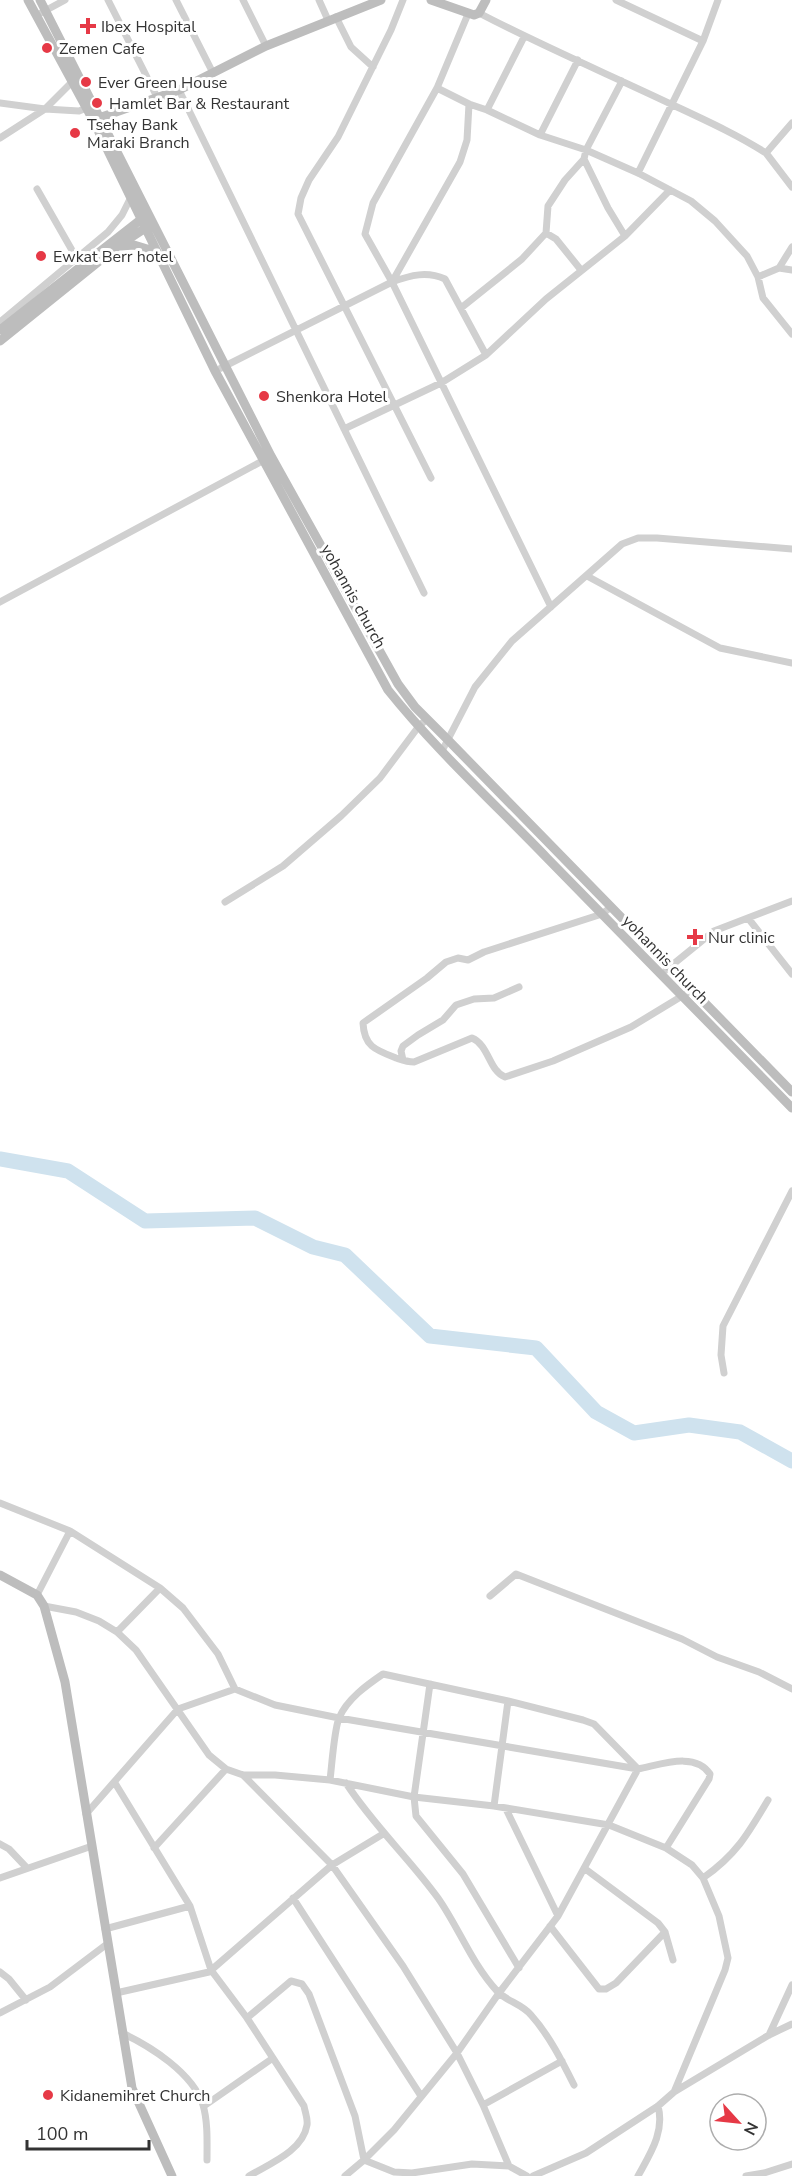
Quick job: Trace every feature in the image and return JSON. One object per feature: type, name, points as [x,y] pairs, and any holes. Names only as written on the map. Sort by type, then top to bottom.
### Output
[{"type":"street","points":[[28,0],[71,81],[97,118],[147,221],[224,366],[267,459],[398,684],[427,719],[792,1092]]},
{"type":"street","points":[[40,0],[80,76],[90,106]]},
{"type":"street","points":[[36,15],[65,0]]},
{"type":"street","points":[[108,0],[156,97]]},
{"type":"street","points":[[177,0],[213,73]]},
{"type":"street","points":[[243,0],[266,46]]},
{"type":"street","points":[[319,0],[351,47],[373,67]]},
{"type":"street","points":[[97,118],[179,90],[266,46],[381,0]]},
{"type":"street","points":[[403,0],[338,137],[309,180],[301,198],[298,214],[430,478]]},
{"type":"street","points":[[431,0],[450,5],[468,14],[479,13],[524,37],[738,136],[766,153],[792,187]]},
{"type":"street","points":[[479,13],[486,0]]},
{"type":"street","points":[[616,0],[703,41]]},
{"type":"street","points":[[638,173],[703,41],[718,0]]},
{"type":"street","points":[[468,14],[437,88],[374,203],[365,234],[392,282],[551,607]]},
{"type":"street","points":[[488,110],[524,37]]},
{"type":"street","points":[[540,135],[578,60]]},
{"type":"street","points":[[0,138],[45,110],[71,81],[80,76]]},
{"type":"street","points":[[462,308],[522,259],[546,233],[549,206],[566,180],[584,159],[586,150],[622,81]]},
{"type":"street","points":[[437,88],[540,135],[586,150],[638,173],[691,201],[715,221],[747,256],[758,278],[763,298],[792,334]]},
{"type":"street","points":[[179,90],[424,593]]},
{"type":"street","points":[[0,103],[45,110],[79,111],[90,106]]},
{"type":"street","points":[[392,282],[460,162],[467,140],[469,104]]},
{"type":"street","name":"yohannis church","points":[[97,118],[130,199],[147,221],[157,252],[215,371],[267,459],[388,690],[419,726],[660,976],[792,1108]]},
{"type":"street","points":[[766,153],[792,123]]},
{"type":"street","points":[[584,159],[608,208],[625,236]]},
{"type":"street","points":[[37,189],[77,259]]},
{"type":"street","points":[[344,429],[441,383],[486,355],[581,270],[625,236],[670,190]]},
{"type":"street","points":[[0,322],[108,232],[122,215],[130,199]]},
{"type":"street","points":[[0,341],[147,221]]},
{"type":"street","points":[[0,330],[147,221]]},
{"type":"street","points":[[546,233],[556,239],[581,270]]},
{"type":"street","points":[[118,246],[134,245],[157,252]]},
{"type":"street","points":[[758,278],[779,268],[792,246]]},
{"type":"street","points":[[779,268],[792,270]]},
{"type":"street","points":[[215,371],[392,282],[409,275],[433,273],[445,279],[486,355]]},
{"type":"street","points":[[0,602],[267,459]]},
{"type":"street","points":[[442,750],[475,687],[512,641],[622,544],[638,538],[792,549]]},
{"type":"street","points":[[587,576],[720,648],[792,663]]},
{"type":"street","points":[[225,902],[283,866],[341,816],[380,778],[419,726],[427,719]]},
{"type":"street","points":[[660,976],[714,931],[792,901]]},
{"type":"street","points":[[611,907],[602,914],[484,952],[468,960],[452,959],[363,1023],[364,1035],[370,1045],[378,1051],[414,1062],[472,1038],[483,1046],[500,1075],[505,1077],[553,1061],[631,1027],[692,990]]},
{"type":"street","points":[[748,918],[792,975]]},
{"type":"street","points":[[403,1060],[401,1051],[403,1046],[443,1020],[456,1005],[474,999],[494,998],[519,987]]},
{"type":"street","points":[[724,1373],[721,1355],[723,1326],[792,1191]]},
{"type":"street","points":[[0,1503],[70,1531],[160,1588],[183,1608],[218,1654],[235,1689]]},
{"type":"street","points":[[37,1595],[70,1531]]},
{"type":"street","points":[[490,1596],[516,1574],[682,1639],[717,1657],[759,1672],[792,1689]]},
{"type":"street","points":[[0,1575],[37,1595],[44,1606],[65,1682],[132,2088],[172,2176]]},
{"type":"street","points":[[117,1632],[160,1588]]},
{"type":"street","points":[[44,1606],[76,1612],[99,1621],[117,1632],[136,1650],[209,1755],[226,1769],[243,1775],[275,1775],[330,1780],[414,1797],[494,1806],[609,1825],[666,1848],[692,1865],[703,1878],[719,1916],[728,1958],[674,2092]]},
{"type":"street","points":[[330,1780],[339,1718],[352,1699],[366,1685],[383,1674],[508,1701],[594,1724],[638,1769]]},
{"type":"street","points":[[430,1684],[414,1797],[416,1816],[463,1874],[519,1968]]},
{"type":"street","points":[[86,1814],[178,1709],[235,1689],[275,1705],[339,1718],[638,1769],[685,1761],[701,1764],[710,1773],[705,1787],[666,1848]]},
{"type":"street","points":[[494,1806],[508,1701]]},
{"type":"street","points":[[154,1848],[226,1769]]},
{"type":"street","points":[[345,2176],[394,2130],[457,2053],[558,1916],[638,1769]]},
{"type":"street","points":[[243,1775],[332,1865],[403,1966],[457,2053],[483,2105],[509,2166]]},
{"type":"street","points":[[115,1783],[190,1906],[211,1970],[247,2018],[304,2106],[307,2124],[303,2138],[295,2147],[249,2176]]},
{"type":"street","points":[[346,1783],[383,1834],[420,1873],[440,1901],[469,1953],[499,1993],[531,2014],[562,2061],[574,2085]]},
{"type":"street","points":[[703,1878],[724,1863],[749,1833],[768,1800]]},
{"type":"street","points":[[506,1809],[558,1916]]},
{"type":"street","points":[[116,1993],[211,1970],[332,1865],[383,1834]]},
{"type":"street","points":[[0,1844],[9,1849],[26,1867]]},
{"type":"street","points":[[0,1878],[26,1867],[92,1846]]},
{"type":"street","points":[[584,1868],[658,1923],[664,1932],[673,1960]]},
{"type":"street","points":[[293,1898],[421,2096]]},
{"type":"street","points":[[105,1929],[190,1906]]},
{"type":"street","points":[[550,1926],[599,1989],[606,1989],[616,1983],[664,1932]]},
{"type":"street","points":[[0,2013],[50,1987],[107,1944]]},
{"type":"street","points":[[0,1972],[9,1979],[26,2000]]},
{"type":"street","points":[[247,2018],[291,1981],[302,1984],[309,1994],[355,2116],[364,2160]]},
{"type":"street","points":[[768,2036],[792,1985]]},
{"type":"street","points":[[533,2176],[586,2153],[658,2106],[674,2092],[792,2024]]},
{"type":"street","points":[[122,2033],[148,2045],[169,2061],[190,2084],[204,2106],[207,2160]]},
{"type":"street","points":[[204,2106],[273,2058]]},
{"type":"street","points":[[483,2105],[562,2061]]},
{"type":"street","points":[[638,2176],[657,2142],[661,2118],[658,2106]]},
{"type":"street","points":[[364,2160],[394,2172],[412,2173],[472,2164],[509,2166],[527,2176]]},
{"type":"street","points":[[747,2176],[792,2164]]},
{"type":"waterway","points":[[0,1159],[68,1171],[145,1221],[255,1218],[313,1247],[345,1255],[430,1336],[536,1348],[596,1412],[634,1433],[689,1425],[740,1432],[792,1461]]},
{"type":"place","name":"Ibex Hospital","points":[[88,26]]},
{"type":"place","name":"Zemen Cafe","points":[[47,48]]},
{"type":"place","name":"Ever Green House","points":[[86,82]]},
{"type":"place","name":"Hamlet Bar & Restaurant","points":[[97,103]]},
{"type":"place","name":"Tsehay Bank Maraki Branch","points":[[75,133]]},
{"type":"place","name":"Ewkat Berr hotel","points":[[41,256]]},
{"type":"place","name":"Shenkora Hotel","points":[[264,396]]},
{"type":"place","name":"Nur clinic","points":[[695,937]]},
{"type":"place","name":"Kidanemihret Church","points":[[48,2095]]}]
